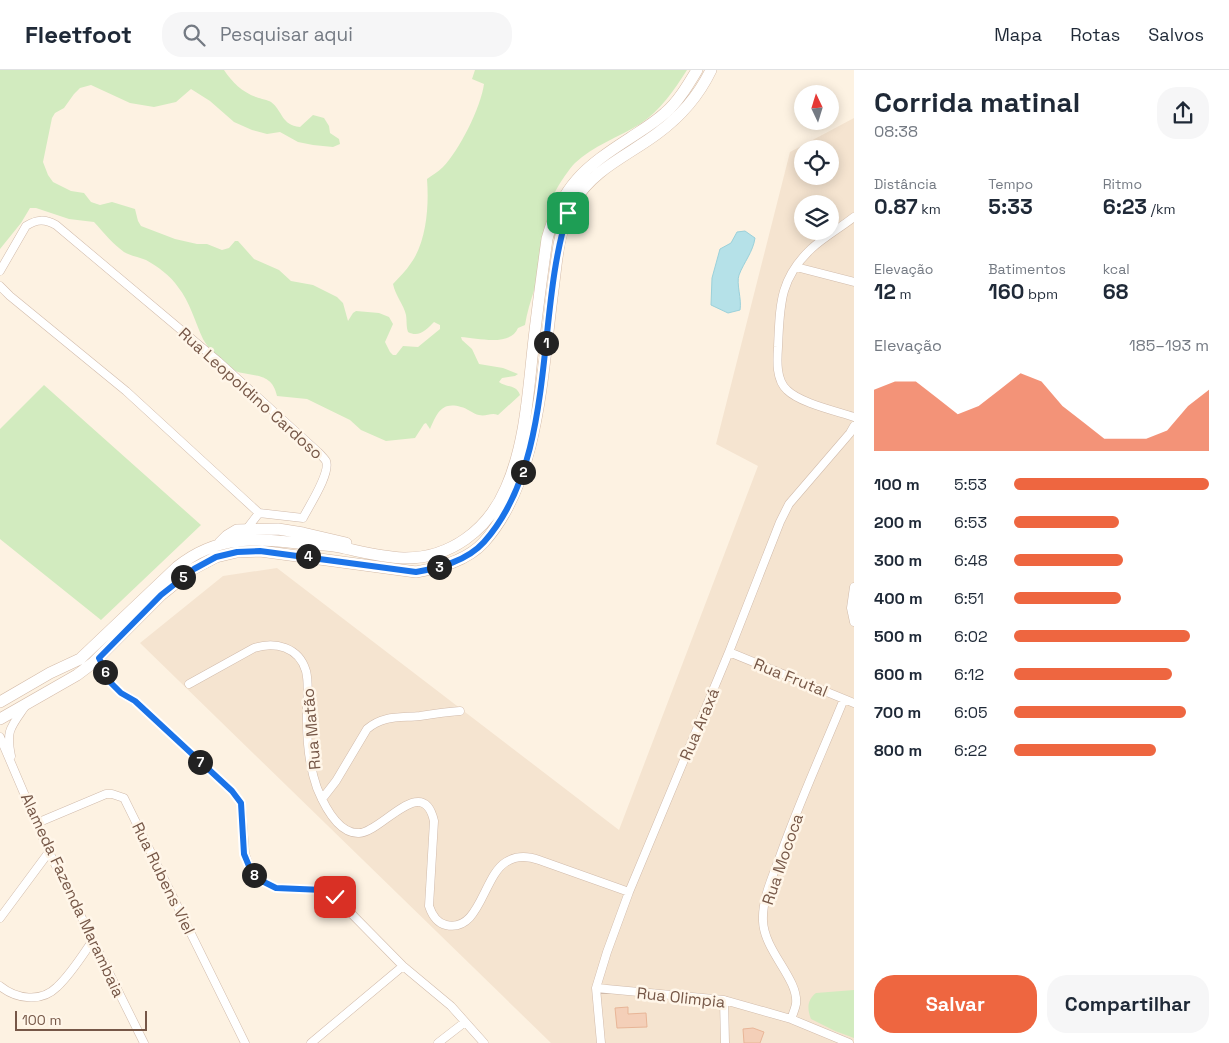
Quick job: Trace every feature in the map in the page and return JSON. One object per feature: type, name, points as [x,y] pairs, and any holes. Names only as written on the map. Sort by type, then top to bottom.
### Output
[{"type":"main road","points":[[0,702],[50,673],[80,659],[178,567],[208,547],[236,540],[284,541],[404,558],[431,555],[462,542],[479,528],[495,508],[506,488],[515,460],[523,426],[547,239],[560,202],[570,186],[592,163],[667,112],[684,91],[697,70]]},
{"type":"main road","points":[[0,719],[77,675],[99,658],[161,595],[194,569],[216,557],[237,552],[260,551],[416,572],[452,562],[469,554],[483,543],[512,499],[523,471],[531,440],[541,385],[558,247],[568,213],[574,201],[591,180],[615,161],[658,133],[680,115],[702,87],[711,70]]},
{"type":"main road","points":[[219,544],[237,530],[278,529],[347,543],[354,551]]},
{"type":"main road","points":[[335,560],[328,552],[337,547]]},
{"type":"street","points":[[854,217],[812,248],[796,267],[782,295],[777,353],[781,382],[786,390],[798,398],[854,418]]},
{"type":"street","name":"Rua Leopoldino Cardoso","points":[[0,271],[26,226],[40,220],[47,220],[56,225],[218,362],[326,461],[327,470],[303,518]]},
{"type":"street","points":[[796,267],[854,282]]},
{"type":"street","points":[[0,286],[126,391],[259,513],[303,518],[311,535]]},
{"type":"street","name":"Rua Araxá","points":[[601,1043],[596,988],[604,960],[629,892],[789,504],[854,426]]},
{"type":"street","points":[[246,530],[259,513]]},
{"type":"street","points":[[854,588],[851,608],[854,622]]},
{"type":"street","name":"Rua Matão","points":[[189,684],[254,648],[264,645],[275,644],[285,647],[294,653],[302,662],[306,672],[307,722],[311,763],[316,786],[322,799],[342,826],[347,831],[359,833],[370,830],[411,802],[422,802],[432,812],[434,820],[428,906],[436,920],[449,926],[456,926],[470,919],[498,869],[506,861],[517,857],[534,858],[629,892]]},
{"type":"street","name":"Rua Frutal","points":[[729,652],[854,703]]},
{"type":"street","points":[[99,658],[111,683],[121,693],[135,701],[232,791],[241,803],[244,854],[256,878],[276,888],[328,892],[335,897],[403,966],[451,1006],[484,1043]]},
{"type":"street","name":"Rua Mococa","points":[[791,1019],[796,1004],[795,993],[789,978],[769,946],[764,932],[762,919],[766,894],[785,841],[844,699]]},
{"type":"street","name":"Alameda Fazenda Marambaia","points":[[15,773],[9,745],[9,731],[26,704]]},
{"type":"street","points":[[322,799],[336,781],[367,729],[374,723],[389,717],[460,711]]},
{"type":"street","name":"Alameda Fazenda Marambaia","points":[[0,738],[49,852],[144,1043]]},
{"type":"street","name":"Rua Rubens Viel","points":[[37,823],[106,794],[124,798],[245,1043]]},
{"type":"street","points":[[0,918],[49,852]]},
{"type":"street","points":[[0,986],[13,995],[22,998],[47,994],[57,988],[93,940]]},
{"type":"street","points":[[311,1043],[403,966]]},
{"type":"street","name":"Rua Olimpia","points":[[596,988],[724,1000],[791,1019],[849,1043]]},
{"type":"street","points":[[724,1000],[725,1043]]},
{"type":"street","points":[[438,1043],[465,1022]]},
{"type":"shaded area","points":[[854,118],[854,1043],[551,1043],[140,643],[223,576],[277,568],[619,830],[758,466],[716,444],[790,152],[794,150],[794,185],[839,185],[839,140],[813,140],[831,130],[839,130],[839,126]]},
{"type":"green space","points":[[0,70],[224,70],[242,89],[251,95],[271,102],[289,124],[300,127],[313,115],[324,118],[329,126],[330,133],[339,139],[340,144],[333,147],[313,145],[298,142],[280,132],[267,134],[252,130],[234,122],[210,101],[191,89],[176,102],[154,107],[130,103],[91,85],[80,88],[64,108],[55,113],[52,118],[43,162],[53,182],[71,191],[84,193],[91,202],[100,205],[112,202],[135,209],[141,226],[175,239],[197,244],[207,244],[222,250],[229,248],[235,241],[238,241],[254,259],[279,270],[291,281],[313,285],[337,297],[343,303],[348,321],[356,311],[379,313],[389,317],[393,324],[385,342],[390,352],[396,355],[403,346],[418,347],[440,329],[440,325],[434,322],[419,334],[408,332],[405,311],[393,284],[409,266],[421,244],[426,223],[427,179],[443,167],[456,151],[479,104],[484,84],[472,79],[475,70],[687,70],[661,106],[648,118],[582,157],[572,166],[560,183],[552,202],[544,255],[525,325],[518,328],[508,338],[484,340],[461,337],[472,349],[479,364],[503,368],[518,374],[502,378],[499,382],[516,389],[520,395],[498,415],[479,415],[463,408],[454,406],[444,407],[435,418],[430,429],[426,423],[424,424],[415,438],[386,441],[361,430],[350,420],[307,399],[277,396],[274,387],[269,381],[262,377],[232,370],[225,365],[203,339],[186,299],[172,279],[146,260],[124,252],[94,222],[69,219],[36,208],[30,208],[21,223],[0,249]]},
{"type":"green space","points":[[44,385],[201,525],[101,620],[0,539],[0,429]]},
{"type":"green space","points":[[854,990],[854,1038],[811,1019],[809,1005],[816,993]]},
{"type":"water","points":[[745,231],[755,238],[739,275],[740,310],[728,313],[711,305],[712,278],[720,249],[731,243],[737,232]]},
{"type":"building","points":[[628,1007],[628,1014],[646,1013],[647,1027],[617,1028],[615,1008]]},
{"type":"building","points":[[753,1028],[764,1032],[760,1043],[744,1043],[743,1029]]},
{"type":"route","points":[[335,897],[323,890],[276,888],[256,878],[244,854],[241,803],[232,791],[135,701],[121,693],[111,683],[103,670],[99,658],[161,595],[194,569],[216,557],[237,552],[260,551],[416,572],[452,562],[469,554],[483,543],[512,499],[523,471],[531,440],[541,385],[558,247],[568,213]]}]
